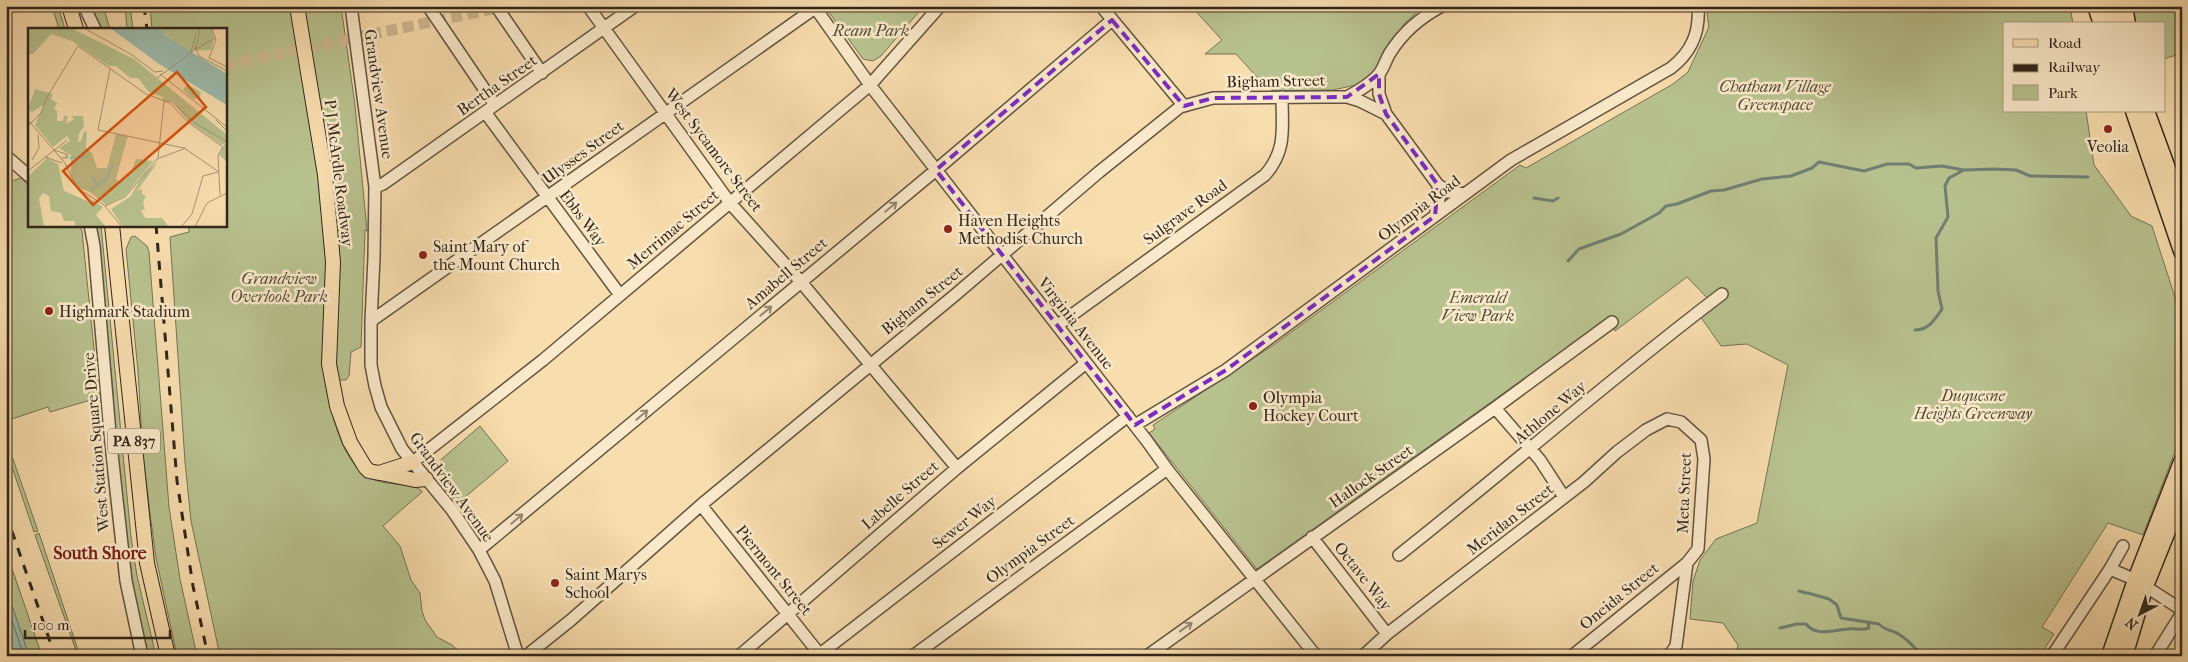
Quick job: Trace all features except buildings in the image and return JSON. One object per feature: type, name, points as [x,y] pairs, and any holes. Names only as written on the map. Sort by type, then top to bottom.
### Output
[{"type":"highway","points":[[2096,6],[2101,22]]},
{"type":"highway","points":[[2108,6],[2113,22]]},
{"type":"highway","points":[[2124,6],[2127,22]]},
{"type":"highway","points":[[2134,112],[2182,250]]},
{"type":"highway","points":[[2146,112],[2182,209]]},
{"type":"highway","points":[[2124,656],[2140,583],[2182,462]]},
{"type":"highway","points":[[2110,656],[2140,583],[2182,494]]},
{"type":"main road","points":[[69,6],[76,28]]},
{"type":"main road","name":"P J McArdle Roadway","points":[[297,6],[325,175],[333,262],[329,364],[337,406],[350,442],[365,467],[369,471],[380,473]]},
{"type":"main road","name":"PA 837","points":[[112,226],[147,563],[168,656]]},
{"type":"main road","points":[[380,473],[412,462]]},
{"type":"main road","points":[[380,473],[390,477],[415,480],[426,479]]},
{"type":"street","points":[[84,6],[95,28]]},
{"type":"street","name":"Grandview Avenue","points":[[351,6],[375,187],[371,322],[371,365],[375,386],[388,422],[402,449],[452,510],[479,550],[495,581],[518,656]]},
{"type":"street","points":[[428,6],[495,105]]},
{"type":"street","points":[[496,6],[542,73]]},
{"type":"street","name":"West Sycamore Street","points":[[588,6],[730,203],[801,282],[956,468]]},
{"type":"street","name":"Bertha Street","points":[[375,187],[383,184],[635,6]]},
{"type":"street","name":"Merrimac Street","points":[[412,462],[543,360],[870,85],[940,6]]},
{"type":"street","points":[[1101,6],[1184,106]]},
{"type":"street","points":[[1347,97],[1365,86],[1379,74],[1400,39],[1426,14],[1442,6]]},
{"type":"street","name":"Olympia Road","points":[[1132,421],[1226,370],[1511,160],[1589,114],[1658,77],[1679,62],[1686,54],[1697,31],[1698,6]]},
{"type":"street","name":"Virginia Avenue","points":[[814,7],[870,85],[1001,255],[1058,325],[1167,469],[1316,656]]},
{"type":"street","name":"Ulysses Street","points":[[371,322],[814,7]]},
{"type":"street","name":"Amabell Street","points":[[479,550],[936,170],[1112,20]]},
{"type":"street","points":[[1379,74],[1379,94],[1386,114]]},
{"type":"street","name":"Sulgrave Road","points":[[1058,325],[1265,175],[1276,160],[1282,145],[1282,97]]},
{"type":"street","name":"Bigham Street","points":[[526,656],[572,620],[701,505],[869,364],[1156,125],[1184,106],[1213,98],[1347,97],[1366,103],[1386,114],[1438,185]]},
{"type":"street","name":"Ebbs Way","points":[[485,112],[620,295]]},
{"type":"street","points":[[6,156],[28,175]]},
{"type":"street","points":[[1438,185],[1449,192],[1465,194]]},
{"type":"street","points":[[1436,216],[1439,199],[1438,185]]},
{"type":"street","name":"West Station Square Drive","points":[[90,226],[94,246],[111,445],[126,581],[142,656]]},
{"type":"street","name":"Athlone Way","points":[[1399,555],[1670,334],[1722,294]]},
{"type":"street","name":"Hallock Street","points":[[1147,656],[1495,408],[1612,322]]},
{"type":"street","name":"Labelle Street","points":[[739,656],[956,468],[1086,363]]},
{"type":"street","points":[[1495,408],[1548,470],[1564,497]]},
{"type":"street","name":"Meridan Street","points":[[1363,656],[1387,634],[1596,472],[1617,452],[1659,422],[1667,419],[1681,422]]},
{"type":"street","name":"Sewer Way","points":[[820,655],[1132,421]]},
{"type":"street","name":"Meta Street","points":[[1669,656],[1676,646],[1687,563],[1698,549],[1704,459],[1701,440],[1681,422]]},
{"type":"street","name":"Olympia Street","points":[[913,656],[1167,469]]},
{"type":"street","name":"Piermont Street","points":[[701,505],[820,655]]},
{"type":"street","name":"Octave Way","points":[[1312,537],[1387,634]]},
{"type":"street","points":[[2052,656],[2110,569],[2123,546]]},
{"type":"street","name":"Oneida Street","points":[[1572,656],[1687,563]]},
{"type":"street","points":[[2110,569],[2140,583],[2182,611],[2155,656]]},
{"type":"highlighted area","points":[[1112,20],[1184,106],[1213,98],[1347,97],[1379,74],[1379,94],[1386,114],[1438,185],[1435,216],[1226,370],[1135,425],[936,170]]},
{"type":"green space","points":[[52,6],[58,6],[65,28],[59,28]]},
{"type":"green space","points":[[90,6],[103,6],[110,28],[94,28]]},
{"type":"green space","points":[[125,6],[130,6],[133,28],[127,28]]},
{"type":"green space","name":"Grandview Overlook Park","points":[[150,6],[341,6],[355,105],[367,231],[365,230],[361,347],[351,352],[349,376],[346,380],[339,380],[335,355],[322,359],[327,390],[342,444],[350,459],[360,471],[372,479],[384,483],[410,486],[421,490],[422,492],[383,526],[400,546],[411,580],[420,593],[425,620],[437,637],[452,645],[464,656],[277,656],[269,651],[257,656],[220,656],[191,521],[185,462],[170,237],[189,232],[189,226],[226,226],[226,28],[152,28]]},
{"type":"green space","name":"Ream Park","points":[[835,6],[924,6],[881,56],[873,61],[863,59],[828,11]]},
{"type":"green space","points":[[1191,6],[1423,6],[1402,26],[1404,28],[1373,72],[1356,85],[1333,90],[1272,91],[1272,88],[1267,88],[1236,54],[1205,54],[1222,40]]},
{"type":"green space","points":[[1706,6],[2070,6],[2073,22],[2003,22],[2003,112],[2086,112],[2094,165],[2131,216],[2152,226],[2182,319],[2182,433],[2143,535],[2108,523],[2042,627],[2054,634],[2045,648],[2048,651],[2045,656],[1735,656],[1738,645],[1723,623],[1690,619],[1693,581],[1700,560],[1716,539],[1757,523],[1788,365],[1747,344],[1721,346],[1700,316],[1714,305],[1687,277],[1615,331],[1606,320],[1257,569],[1149,433],[1155,429],[1153,425],[1275,344],[1520,165],[1526,168],[1673,84],[1688,72],[1709,27]]},
{"type":"green space","points":[[2123,6],[2182,6],[2182,53],[2166,58],[2166,22],[2129,22]]},
{"type":"green space","name":"Highmark Stadium","points":[[21,178],[28,185],[28,226],[80,226],[82,231],[98,388],[100,388],[101,397],[50,412],[48,407],[6,421],[6,183]]},
{"type":"green space","points":[[96,226],[101,226],[131,537],[137,576],[156,656],[147,656],[131,576],[114,427],[113,391]]},
{"type":"green space","points":[[135,236],[147,246],[149,252],[169,507],[180,579],[197,656],[177,656],[156,558],[143,455],[138,371],[126,249],[131,237]]},
{"type":"green space","points":[[480,426],[508,461],[458,503],[436,475],[436,464]]},
{"type":"green space","points":[[6,439],[38,531],[34,532],[6,449]]},
{"type":"green space","points":[[39,533],[80,656],[78,656],[35,535]]},
{"type":"green space","points":[[6,551],[42,656],[29,656],[6,588]]},
{"type":"water","points":[[6,588],[29,656],[6,656]]},
{"type":"waterway","points":[[1568,261],[1579,249],[1621,234],[1659,213],[1666,206],[1677,204],[1711,191],[1724,190],[1762,179],[1791,176],[1812,168],[1819,162],[1864,171],[1887,164],[1909,164],[1916,168],[1942,166],[1964,170]]},
{"type":"waterway","points":[[1915,330],[1928,326],[1942,309],[1938,291],[1936,238],[1948,217],[1945,186],[1949,178],[1964,170],[1994,169],[2016,170],[2030,176],[2088,177]]},
{"type":"waterway","points":[[1534,198],[1553,201],[1558,198]]},
{"type":"waterway","points":[[1799,591],[1806,593]]},
{"type":"waterway","points":[[1808,593],[1829,599],[1837,605],[1841,618],[1879,624],[1885,629],[1897,633],[1910,643],[1921,656]]},
{"type":"waterway","points":[[1799,624],[1806,624],[1810,628],[1825,632],[1866,629],[1869,628],[1868,623]]},
{"type":"waterway","points":[[1780,628],[1797,624]]},
{"type":"tunnel","points":[[226,65],[507,6]]},
{"type":"railway","points":[[144,6],[147,28]]},
{"type":"railway","points":[[156,226],[177,481],[193,586],[208,656]]},
{"type":"railway","points":[[6,514],[55,656]]},
{"type":"place","name":"Veolia","points":[[2108,129]]},
{"type":"place","name":"Haven Heights Methodist Church","points":[[948,229]]},
{"type":"place","name":"Saint Mary of the Mount Church","points":[[423,255]]},
{"type":"place","name":"Highmark Stadium","points":[[49,311]]},
{"type":"place","name":"Olympia Hockey Court","points":[[1253,406]]},
{"type":"place","name":"Saint Marys School","points":[[555,583]]},
{"type":"district","name":"South Shore","points":[[100,553]]},
{"type":"park label","name":"Chatham Village Greenspace","points":[[1775,95]]},
{"type":"park label","name":"Emerald View Park","points":[[1478,306]]},
{"type":"park label","name":"Duquesne Heights Greenway","points":[[1973,404]]}]
